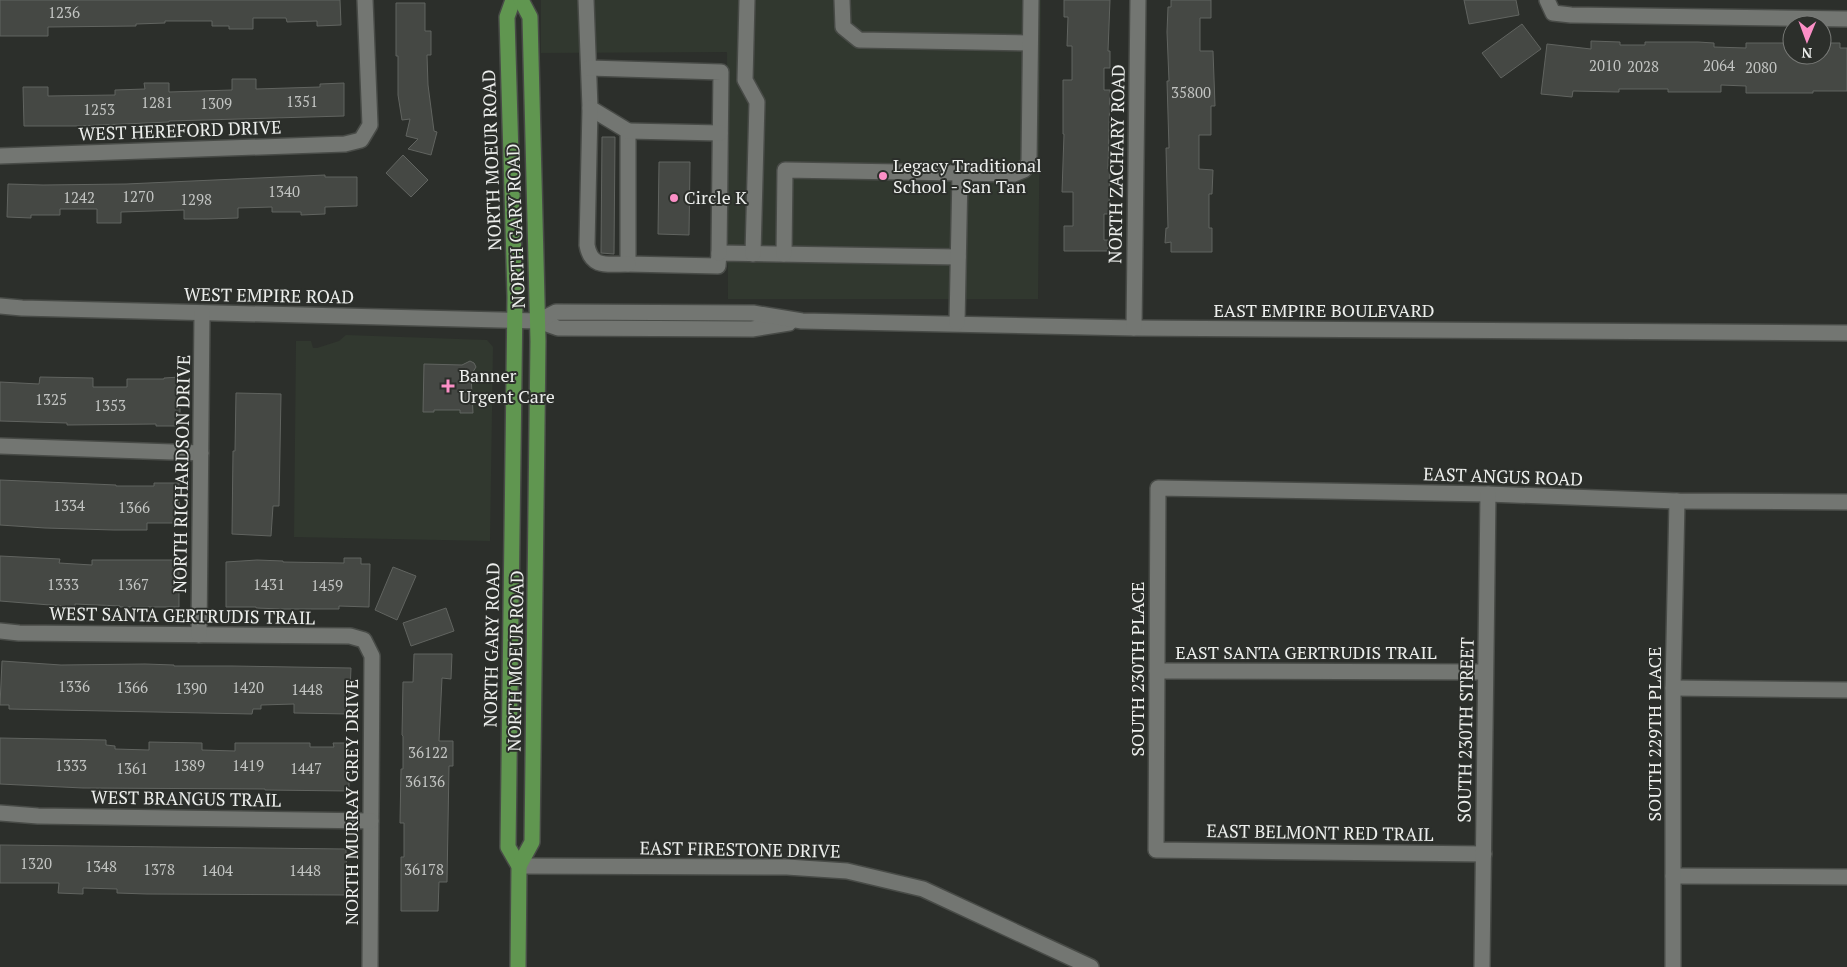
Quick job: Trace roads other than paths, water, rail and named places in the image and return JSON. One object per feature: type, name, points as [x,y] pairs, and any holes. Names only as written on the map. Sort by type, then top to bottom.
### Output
[{"type":"main road","name":"NORTH MOEUR ROAD","points":[[512,0],[507,17],[514,320]]},
{"type":"main road","name":"NORTH GARY ROAD","points":[[521,0],[530,17],[538,321],[538,453]]},
{"type":"main road","name":"NORTH GARY ROAD","points":[[514,320],[508,847],[519,866],[518,967]]},
{"type":"main road","name":"NORTH MOEUR ROAD","points":[[519,866],[532,842],[538,453]]},
{"type":"street","name":"WEST HEREFORD DRIVE","points":[[0,156],[345,144],[362,140],[370,125],[365,0]]},
{"type":"street","points":[[586,0],[590,108],[588,255],[592,260],[601,264],[718,266],[721,72],[589,68]]},
{"type":"street","points":[[747,0],[745,80],[758,102],[753,254]]},
{"type":"street","points":[[842,0],[843,27],[859,40],[1030,43]]},
{"type":"street","points":[[784,254],[785,170],[1014,174],[1024,170],[1029,162],[1031,0]]},
{"type":"street","name":"NORTH ZACHARY ROAD","points":[[1134,328],[1138,0]]},
{"type":"street","points":[[1550,6],[1571,15],[1847,19]]},
{"type":"street","points":[[590,108],[628,131],[720,133]]},
{"type":"street","points":[[628,131],[628,264]]},
{"type":"street","points":[[957,323],[960,172]]},
{"type":"street","points":[[719,254],[958,257]]},
{"type":"street","name":"WEST EMPIRE ROAD","points":[[0,306],[538,321]]},
{"type":"street","name":"NORTH RICHARDSON DRIVE","points":[[199,635],[202,313]]},
{"type":"street","name":"EAST EMPIRE BOULEVARD","points":[[538,321],[558,328],[752,329],[802,321],[1134,328],[1847,333]]},
{"type":"street","points":[[0,446],[201,453]]},
{"type":"street","name":"EAST ANGUS ROAD","points":[[1158,488],[1488,494],[1676,502],[1847,502]]},
{"type":"street","name":"SOUTH 230TH PLACE","points":[[1156,850],[1158,488]]},
{"type":"street","name":"SOUTH 230TH STREET","points":[[1482,967],[1488,494]]},
{"type":"street","name":"SOUTH 229TH PLACE","points":[[1672,967],[1676,502]]},
{"type":"street","name":"WEST SANTA GERTRUDIS TRAIL","points":[[0,631],[19,633],[350,636],[364,640]]},
{"type":"street","name":"NORTH MURRAY GREY DRIVE","points":[[364,640],[372,656],[370,967]]},
{"type":"street","name":"EAST SANTA GERTRUDIS TRAIL","points":[[1157,671],[1485,672]]},
{"type":"street","points":[[1674,688],[1847,690]]},
{"type":"street","name":"WEST BRANGUS TRAIL","points":[[0,813],[38,816],[371,821]]},
{"type":"street","name":"EAST BELMONT RED TRAIL","points":[[1156,850],[1484,854]]},
{"type":"street","name":"EAST FIRESTONE DRIVE","points":[[519,866],[787,866],[847,871],[923,889],[1091,967]]},
{"type":"street","points":[[1673,876],[1847,877]]},
{"type":"place","name":"Legacy Traditional School - San Tan","points":[[883,176]]},
{"type":"place","name":"Circle K","points":[[674,198]]},
{"type":"place","name":"Banner Urgent Care","points":[[448,386]]}]
